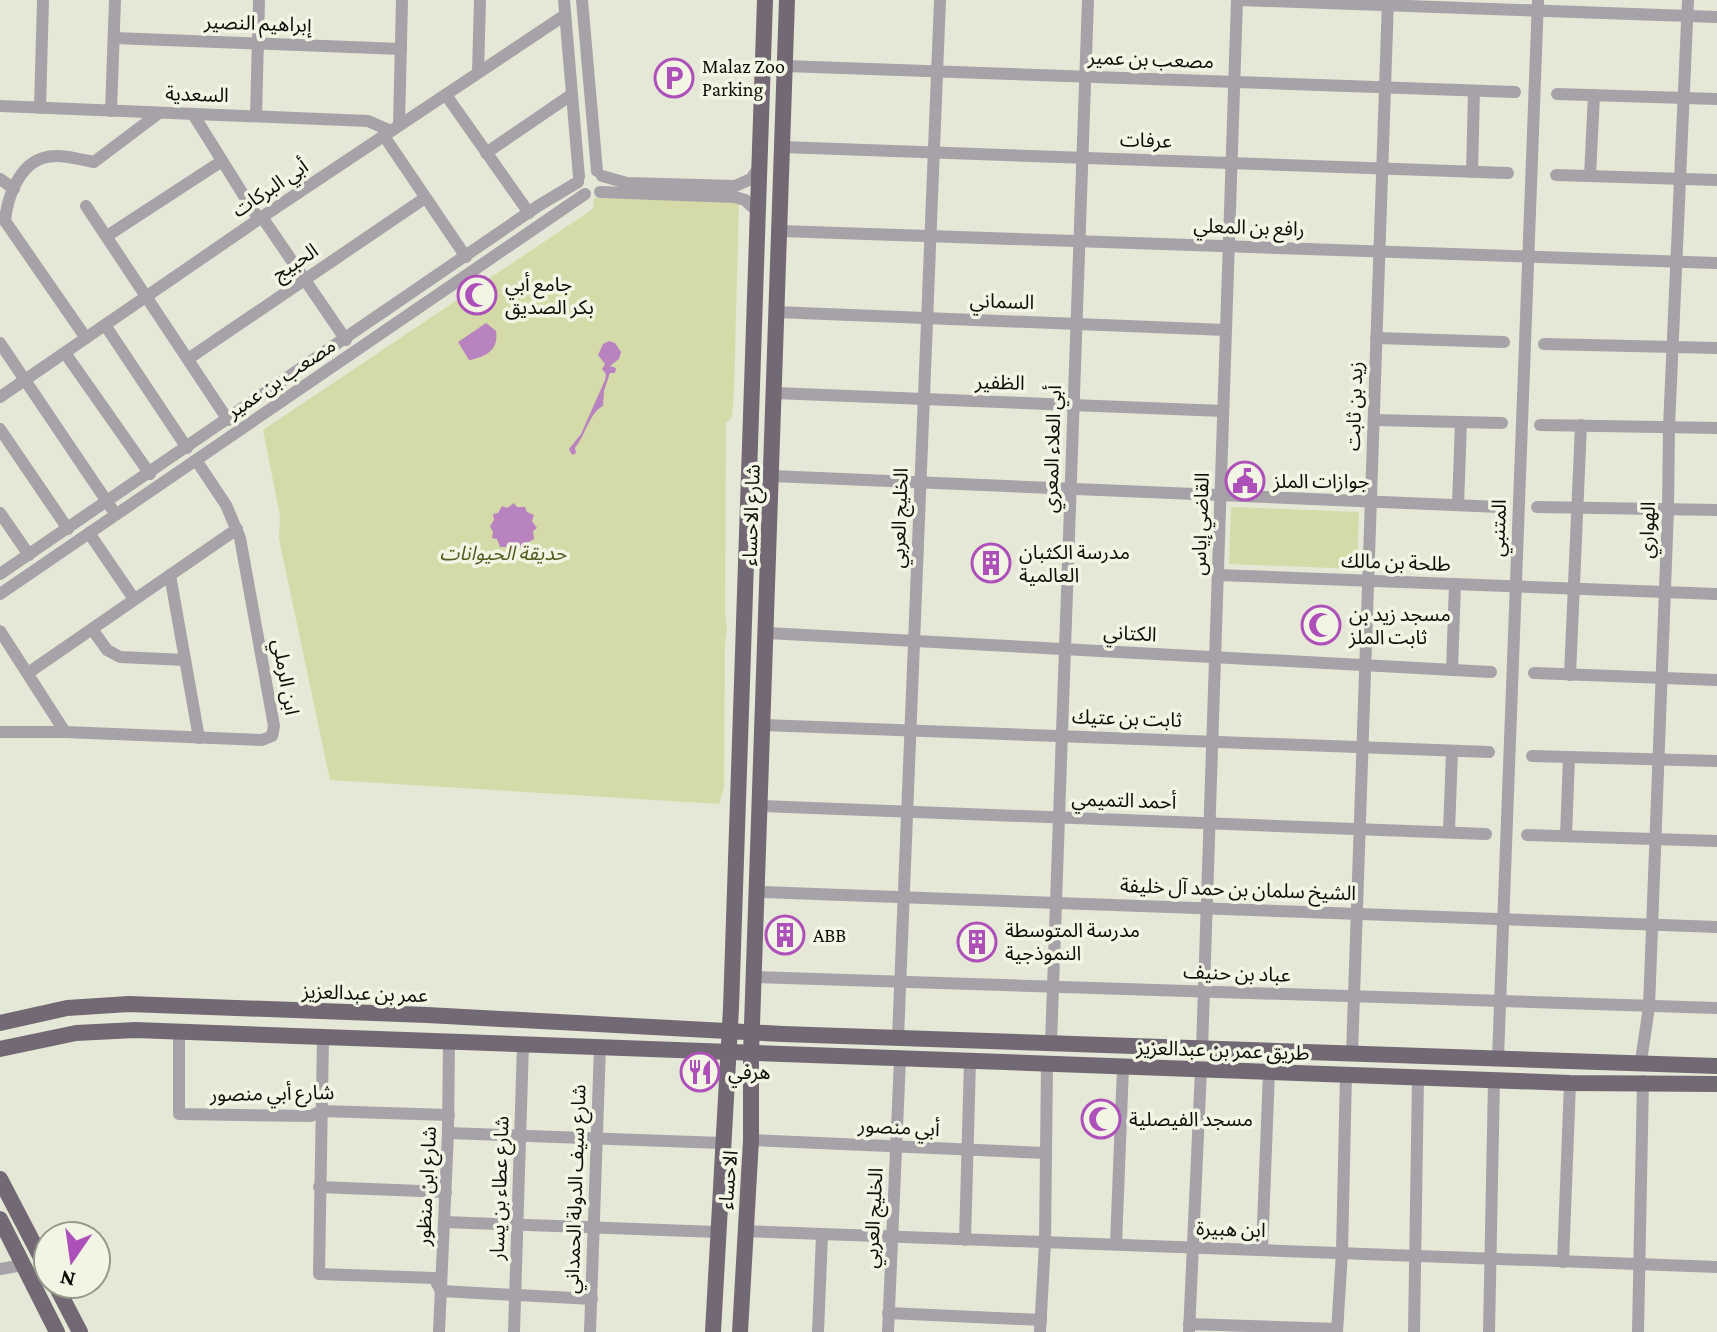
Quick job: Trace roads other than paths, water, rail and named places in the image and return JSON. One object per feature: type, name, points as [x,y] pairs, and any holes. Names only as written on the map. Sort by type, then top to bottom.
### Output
[{"type":"main road","name":"شارع الاحساء","points":[[729,1030],[765,0]]},
{"type":"main road","name":"شارع الاحساء","points":[[753,1032],[787,0]]},
{"type":"main road","name":"عمر بن عبدالعزيز","points":[[2,1021],[67,1008],[129,1004],[729,1030]]},
{"type":"main road","points":[[731,1006],[738,1018],[749,1017],[754,1011]]},
{"type":"main road","points":[[0,1049],[96,1031],[179,1031],[704,1051],[716,1049],[722,1044],[722,1034],[711,1029]]},
{"type":"main road","name":"طريق عمر بن عبدالعزيز","points":[[729,1030],[1716,1065]]},
{"type":"main road","name":"الاحساء","points":[[713,1332],[729,1030]]},
{"type":"main road","name":"الاحساء","points":[[740,1332],[751,1140],[753,1032]]},
{"type":"main road","points":[[775,1055],[764,1049],[763,1042],[783,1034]]},
{"type":"main road","points":[[0,1057],[18,1044]]},
{"type":"main road","points":[[704,1051],[731,1062],[743,1059],[752,1073]]},
{"type":"main road","name":"طريق عمر بن عبدالعزيز","points":[[728,1061],[751,1054],[1570,1083],[1643,1081],[1716,1084]]},
{"type":"main road","points":[[0,1179],[32,1240]]},
{"type":"main road","points":[[0,1219],[57,1332]]},
{"type":"main road","points":[[63,1300],[80,1332]]},
{"type":"street","points":[[40,108],[43,0]]},
{"type":"street","points":[[111,111],[115,0]]},
{"type":"street","points":[[256,116],[259,0]]},
{"type":"street","points":[[402,0],[401,49],[392,131],[425,198],[466,257]]},
{"type":"street","points":[[478,72],[480,0]]},
{"type":"street","points":[[564,0],[580,189],[585,194]]},
{"type":"street","points":[[582,0],[599,173],[604,182],[600,192]]},
{"type":"street","name":"الخليج العربي","points":[[898,1038],[940,0]]},
{"type":"street","name":"أبي العلاء المعري","points":[[1051,1043],[1088,0]]},
{"type":"street","points":[[1239,0],[1597,6],[1717,17]]},
{"type":"street","name":"القاضي إياس","points":[[1202,1049],[1239,0]]},
{"type":"street","name":"الهواري","points":[[1641,1061],[1649,1007],[1669,427],[1675,348],[1688,0]]},
{"type":"street","name":"زيد بن ثابت","points":[[1352,1054],[1388,3]]},
{"type":"street","name":"المتنبي","points":[[1498,1058],[1538,5]]},
{"type":"street","name":"أبي البركات","points":[[0,397],[565,15]]},
{"type":"street","name":"إبراهيم النصير","points":[[114,38],[401,49]]},
{"type":"street","name":"مصعب بن عمير","points":[[785,66],[1515,92]]},
{"type":"street","points":[[1472,172],[1474,91]]},
{"type":"street","points":[[1557,94],[1717,99]]},
{"type":"street","points":[[446,95],[529,213]]},
{"type":"street","points":[[486,153],[571,95]]},
{"type":"street","points":[[1590,176],[1594,95]]},
{"type":"street","name":"السعدية","points":[[0,106],[368,121],[392,131]]},
{"type":"street","points":[[86,338],[6,226],[14,189],[25,172],[40,159],[53,156],[94,162],[159,113]]},
{"type":"street","points":[[193,114],[256,215],[262,217],[346,340]]},
{"type":"street","name":"عرفات","points":[[782,147],[1508,173]]},
{"type":"street","points":[[107,236],[222,161]]},
{"type":"street","points":[[758,212],[735,192],[751,179],[759,164]]},
{"type":"street","name":"مصعب بن عمير","points":[[0,574],[346,340],[589,170],[627,183],[735,192]]},
{"type":"street","points":[[1556,175],[1717,180]]},
{"type":"street","points":[[0,179],[14,189]]},
{"type":"street","name":"مصعب بن عمير","points":[[0,594],[585,194],[735,192]]},
{"type":"street","name":"الحبيج","points":[[188,359],[425,198]]},
{"type":"street","points":[[86,206],[228,420]]},
{"type":"street","name":"رافع بن المعلي","points":[[780,231],[1717,263]]},
{"type":"street","name":"السماني","points":[[776,312],[1226,330]]},
{"type":"street","points":[[105,325],[187,448]]},
{"type":"street","points":[[1376,338],[1504,342]]},
{"type":"street","points":[[0,343],[116,515]]},
{"type":"street","points":[[1544,344],[1717,348]]},
{"type":"street","points":[[65,353],[150,474]]},
{"type":"street","name":"الظفير","points":[[774,393],[1223,411]]},
{"type":"street","points":[[1374,420],[1502,423]]},
{"type":"street","points":[[1458,505],[1461,422]]},
{"type":"street","points":[[1540,425],[1717,428]]},
{"type":"street","points":[[1570,675],[1581,425]]},
{"type":"street","points":[[0,429],[68,529]]},
{"type":"street","name":"ابن الرملي","points":[[0,732],[265,740],[272,736],[275,730],[245,555],[226,505],[196,460]]},
{"type":"street","points":[[772,476],[1500,507]]},
{"type":"street","points":[[1537,507],[1717,510]]},
{"type":"street","points":[[0,513],[29,555]]},
{"type":"street","points":[[28,673],[237,529]]},
{"type":"street","points":[[89,533],[134,599]]},
{"type":"street","points":[[170,575],[199,738]]},
{"type":"street","name":"طلحة بن مالك","points":[[1218,575],[1717,594]]},
{"type":"street","points":[[1452,670],[1455,584]]},
{"type":"street","points":[[92,629],[107,650],[120,657],[185,660]]},
{"type":"street","points":[[0,631],[65,732]]},
{"type":"street","name":"الكتاني","points":[[767,633],[1491,672]]},
{"type":"street","points":[[1534,673],[1717,680]]},
{"type":"street","name":"ثابت بن عتيك","points":[[763,725],[1489,752]]},
{"type":"street","points":[[1449,832],[1452,751]]},
{"type":"street","points":[[1532,756],[1717,761]]},
{"type":"street","points":[[1566,836],[1569,757]]},
{"type":"street","name":"أحمد التميمي","points":[[761,806],[1486,834]]},
{"type":"street","points":[[1527,835],[1717,841]]},
{"type":"street","name":"الشيخ سلمان بن حمد آل خليفة","points":[[759,892],[1717,927]]},
{"type":"street","name":"عباد بن حنيف","points":[[755,977],[1717,1008]]},
{"type":"street","name":"شارع أبي منصور","points":[[179,1031],[179,1114],[311,1116],[321,1111],[449,1115]]},
{"type":"street","points":[[323,1037],[319,1274],[434,1278],[441,1291],[592,1299]]},
{"type":"street","name":"شارع ابن منظور","points":[[439,1332],[449,1115],[449,1042]]},
{"type":"street","name":"شارع عطاء بن يسار","points":[[514,1332],[523,1044]]},
{"type":"street","name":"شارع سيف الدولة الحمداني","points":[[590,1332],[600,1047]]},
{"type":"street","name":"الخليج العربي","points":[[888,1332],[900,1059]]},
{"type":"street","points":[[965,1240],[970,1061]]},
{"type":"street","points":[[888,1313],[1041,1326],[1047,1064]]},
{"type":"street","points":[[1116,1244],[1123,1067]]},
{"type":"street","points":[[1201,1070],[1189,1328],[1337,1331],[1346,1074]]},
{"type":"street","points":[[1262,1250],[1269,1072]]},
{"type":"street","points":[[1414,1332],[1418,1077]]},
{"type":"street","points":[[1489,1332],[1494,1080]]},
{"type":"street","points":[[1638,1332],[1643,1081]]},
{"type":"street","points":[[1563,1262],[1570,1083]]},
{"type":"street","points":[[448,1133],[722,1143]]},
{"type":"street","name":"أبي منصور","points":[[751,1140],[1045,1153]]},
{"type":"street","points":[[319,1187],[446,1192]]},
{"type":"street","points":[[444,1222],[717,1232]]},
{"type":"street","name":"ابن هبيرة","points":[[744,1231],[1717,1267]]},
{"type":"street","points":[[818,1332],[822,1235]]},
{"type":"street","points":[[0,1269],[23,1265]]},
{"type":"place","name":"Malaz Zoo Parking","points":[[674,78]]},
{"type":"place","name":"جامع أبي بكر الصديق","points":[[477,295]]},
{"type":"place","name":"جوازات الملز","points":[[1245,481]]},
{"type":"place","name":"مدرسة الكثبان العالمية","points":[[991,563]]},
{"type":"place","name":"مسجد زيد بن ثابت الملز","points":[[1321,625]]},
{"type":"place","name":"ABB","points":[[785,935]]},
{"type":"place","name":"مدرسة المتوسطة النموذجية","points":[[977,942]]},
{"type":"place","name":"هرفي","points":[[700,1072]]},
{"type":"place","name":"مسجد الفيصلية","points":[[1101,1119]]},
{"type":"park label","name":"حديقة الحيوانات","points":[[503,553]]}]
